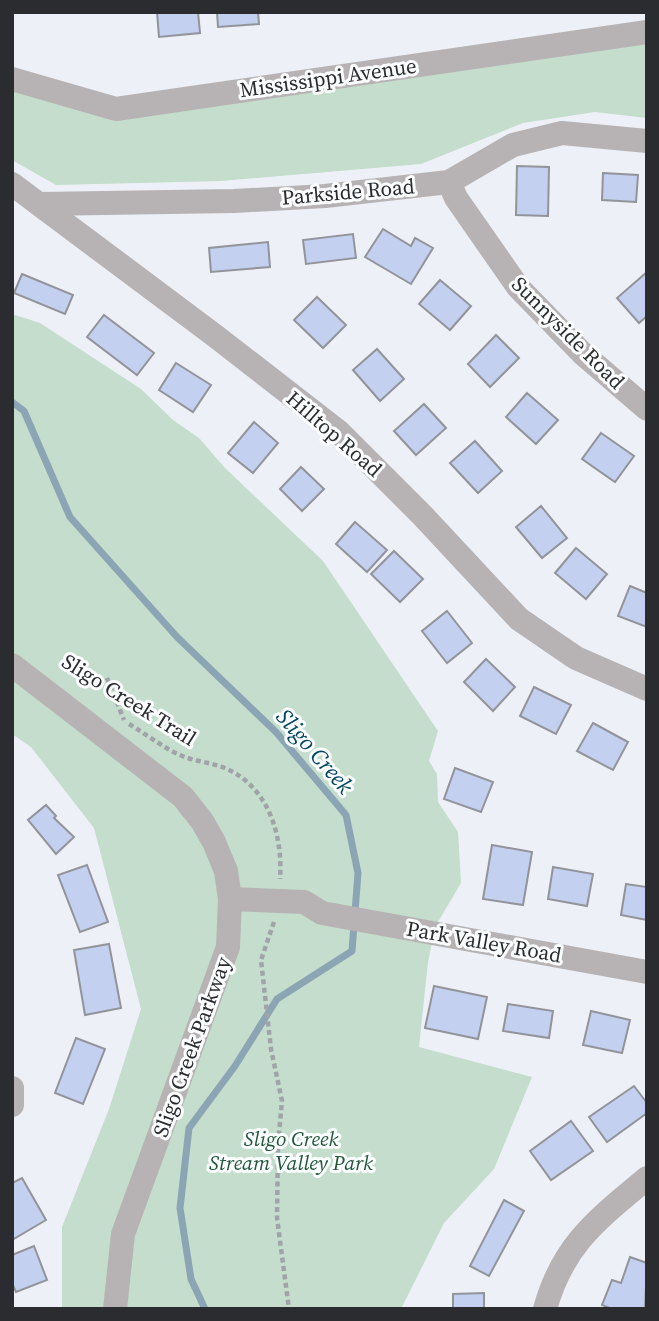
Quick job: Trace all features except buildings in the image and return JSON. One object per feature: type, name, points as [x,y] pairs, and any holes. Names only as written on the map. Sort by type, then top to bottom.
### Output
[{"type":"street","name":"Mississippi Avenue","points":[[12,79],[116,109],[647,32]]},
{"type":"street","name":"Parkside Road","points":[[39,204],[234,201],[325,196],[449,182],[513,145],[562,133],[647,141]]},
{"type":"street","name":"Sunnyside Road","points":[[449,182],[456,198],[518,287],[583,355],[647,409]]},
{"type":"street","name":"Hilltop Road","points":[[12,184],[339,432],[423,516],[519,619],[576,658],[647,689]]},
{"type":"street","name":"Sligo Creek Parkway","points":[[12,665],[183,797],[202,821],[226,871],[230,905],[228,947],[123,1234],[115,1309]]},
{"type":"street","name":"Park Valley Road","points":[[230,905],[304,902],[328,914],[647,972]]},
{"type":"street","points":[[12,1088],[12,1105]]},
{"type":"street","points":[[545,1309],[561,1266],[576,1243],[595,1222],[647,1178]]},
{"type":"path","points":[[107,678],[124,720]]},
{"type":"path","name":"Sligo Creek Trail","points":[[112,713],[180,755],[225,768],[245,778],[272,815],[279,839],[279,888]]},
{"type":"path","points":[[274,923],[261,960],[271,1049],[282,1101],[278,1144],[277,1218],[289,1309]]},
{"type":"green space","points":[[647,39],[647,118],[595,112],[523,123],[421,164],[221,181],[56,185],[12,160],[12,78],[109,111]]},
{"type":"green space","name":"Sligo Creek Stream Valley Park","points":[[12,314],[40,323],[141,389],[173,420],[199,438],[225,468],[323,561],[438,731],[429,761],[437,774],[438,802],[458,832],[461,883],[435,927],[428,962],[419,1047],[532,1077],[494,1169],[444,1223],[401,1309],[62,1309],[62,1227],[109,1109],[141,1009],[94,828],[31,747],[12,734]]},
{"type":"waterway","name":"Sligo Creek","points":[[12,402],[24,411],[70,517],[177,637],[276,732],[346,815],[358,873],[352,951],[277,999],[235,1066],[189,1128],[180,1208],[191,1279],[205,1309]]}]
